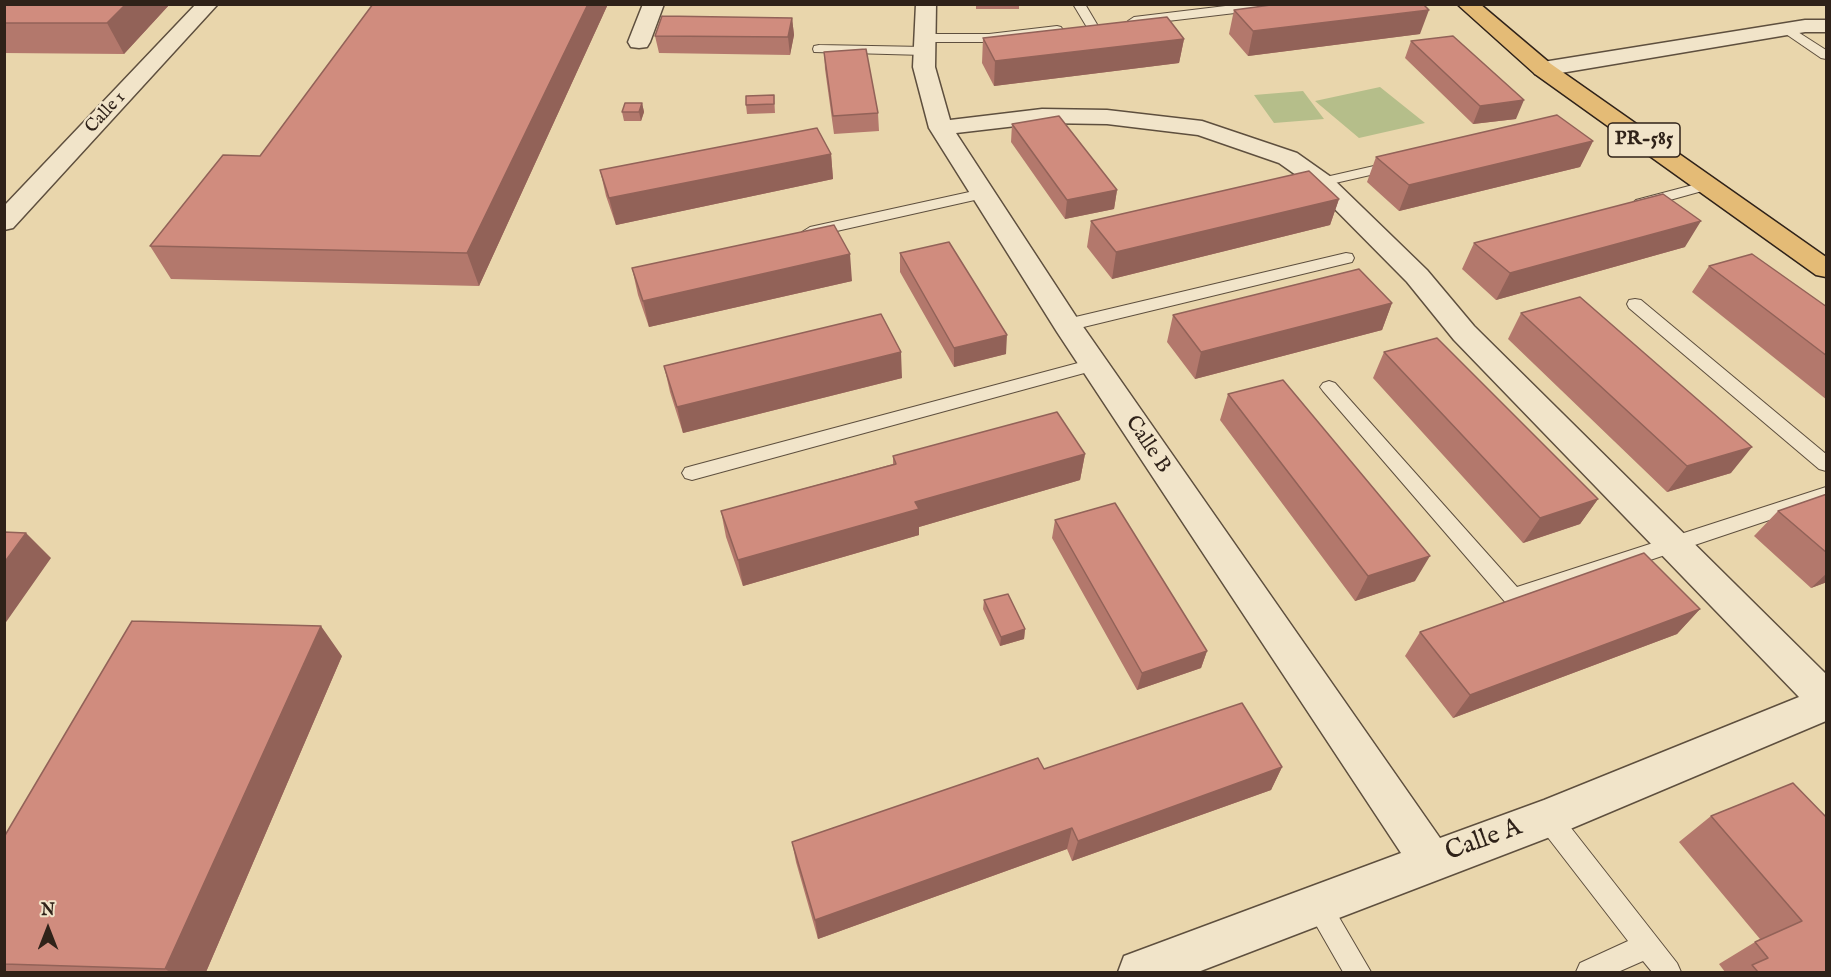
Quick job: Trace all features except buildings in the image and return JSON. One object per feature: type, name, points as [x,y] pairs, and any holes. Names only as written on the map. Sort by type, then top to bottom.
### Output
[{"type":"main road","name":"PR-585","points":[[1467,4],[1543,69],[1827,269]]},
{"type":"street","name":"Calle 1","points":[[4,222],[15,200],[208,4]]},
{"type":"street","points":[[639,42],[654,4]]},
{"type":"street","name":"Calle B","points":[[926,4],[924,67],[941,128],[1067,326],[1431,861]]},
{"type":"street","points":[[1543,69],[1787,29],[1827,26]]},
{"type":"street","points":[[941,128],[1042,116],[1107,117],[1202,128],[1288,158],[1322,182],[1417,276],[1464,333],[1827,699]]},
{"type":"street","name":"Calle A","points":[[1140,972],[1548,818],[1827,704]]},
{"type":"lane","points":[[1079,4],[1092,26]]},
{"type":"lane","points":[[819,49],[925,44],[989,38],[1277,4]]},
{"type":"lane","points":[[1787,29],[1827,55]]},
{"type":"lane","points":[[1322,182],[1412,161]]},
{"type":"lane","points":[[1629,206],[1708,185]]},
{"type":"lane","points":[[790,236],[983,194]]},
{"type":"lane","points":[[1067,326],[1346,258]]},
{"type":"lane","points":[[1635,304],[1827,464]]},
{"type":"lane","points":[[692,473],[1094,365]]},
{"type":"lane","points":[[1329,387],[1513,597],[1827,494]]},
{"type":"lane","points":[[1548,818],[1668,972]]},
{"type":"lane","points":[[1317,904],[1358,972]]},
{"type":"lane","points":[[1589,972],[1647,946]]},
{"type":"green space","points":[[1380,87],[1425,123],[1359,138],[1315,101]]},
{"type":"green space","points":[[1303,91],[1324,119],[1274,123],[1254,95]]}]
